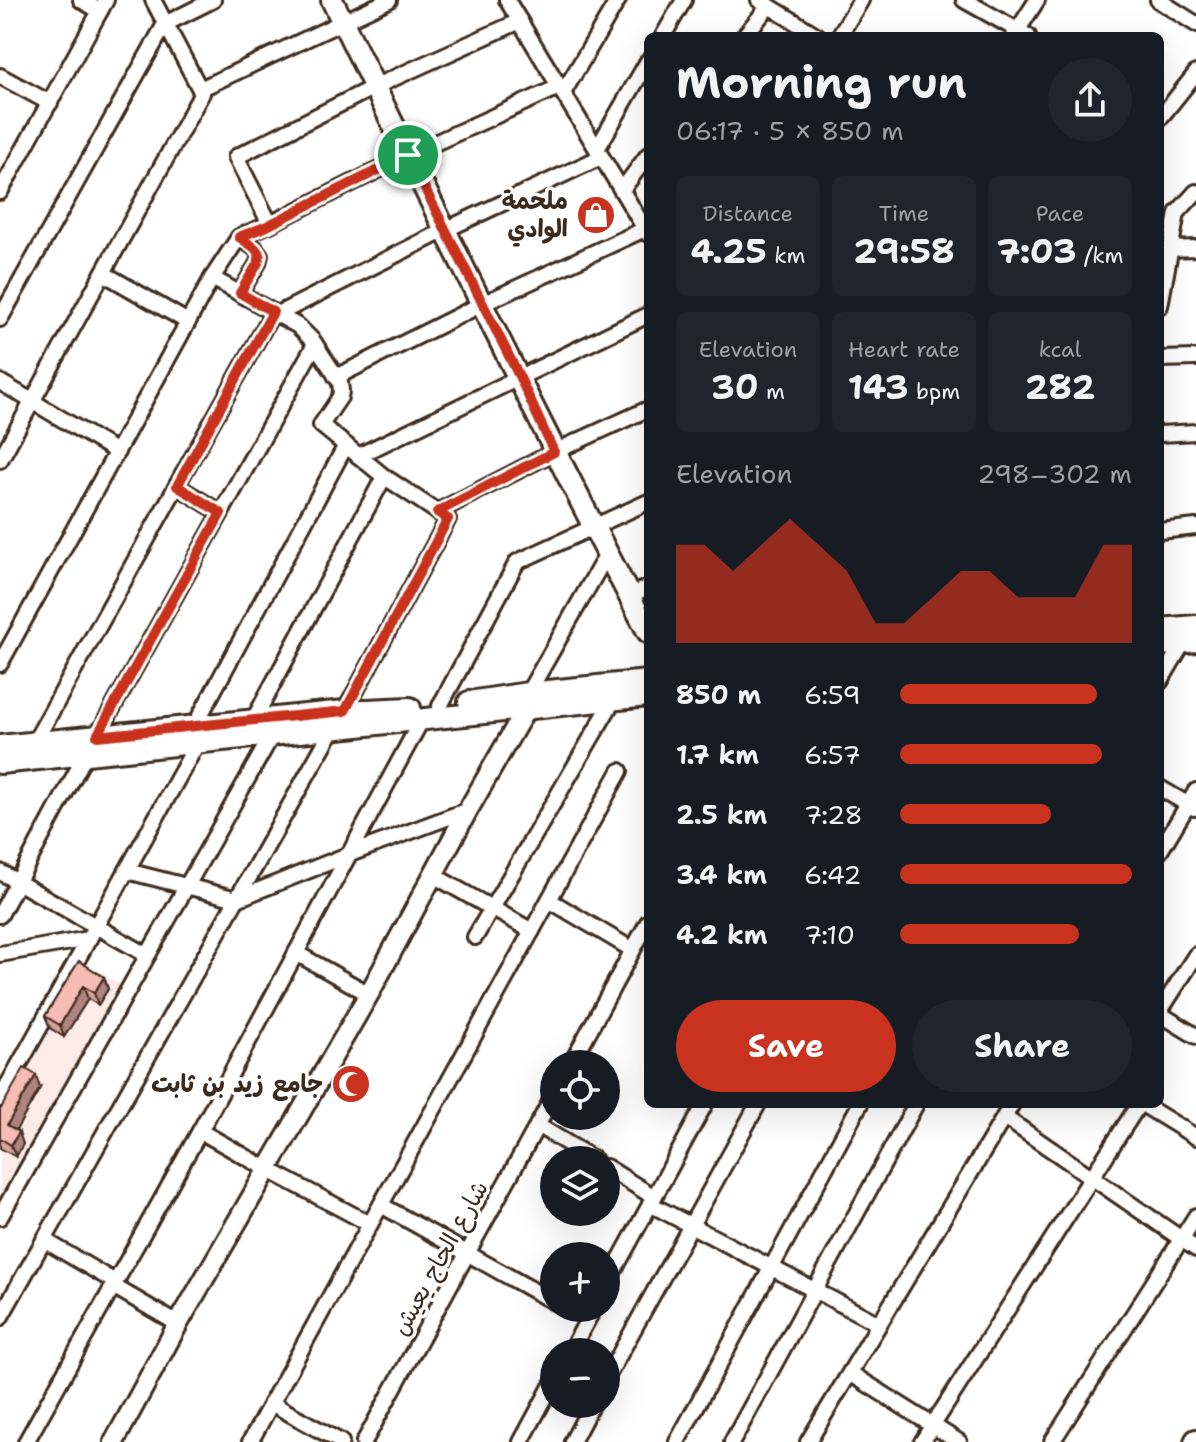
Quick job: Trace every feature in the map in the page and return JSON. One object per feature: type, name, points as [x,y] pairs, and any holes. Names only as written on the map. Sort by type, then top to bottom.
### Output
[{"type":"main road","points":[[332,0],[554,452],[607,554],[639,592],[644,614]]},
{"type":"main road","points":[[1164,629],[1196,626]]},
{"type":"main road","points":[[1164,645],[1189,642]]},
{"type":"main road","points":[[0,763],[92,745],[196,734],[272,735],[422,719],[644,682]]},
{"type":"main road","points":[[196,734],[253,721],[345,711],[644,696]]},
{"type":"main road","points":[[0,746],[34,743],[92,745]]},
{"type":"street","points":[[0,192],[103,6],[81,0]]},
{"type":"street","points":[[0,460],[202,93],[153,0]]},
{"type":"street","points":[[0,319],[165,24],[213,0]]},
{"type":"street","points":[[200,89],[389,0]]},
{"type":"street","points":[[0,664],[212,278],[239,237],[408,155],[561,90],[618,0]]},
{"type":"street","points":[[665,32],[684,0]]},
{"type":"street","points":[[841,32],[861,0]]},
{"type":"street","points":[[964,0],[1017,32]]},
{"type":"street","points":[[1021,32],[1037,0]]},
{"type":"street","points":[[1158,0],[1196,24]]},
{"type":"street","points":[[508,1],[644,228]]},
{"type":"street","points":[[746,32],[764,3],[811,32]]},
{"type":"street","points":[[270,224],[236,157],[374,87],[520,21]]},
{"type":"street","points":[[34,743],[276,313],[599,153],[644,69]]},
{"type":"street","points":[[1164,113],[1196,73]]},
{"type":"street","points":[[0,76],[50,103]]},
{"type":"street","points":[[622,190],[644,160]]},
{"type":"street","points":[[1164,281],[1177,213],[1196,192]]},
{"type":"street","points":[[336,377],[482,304],[644,233]]},
{"type":"street","points":[[239,237],[260,255],[240,293]]},
{"type":"street","points":[[1170,249],[1196,248]]},
{"type":"street","points":[[103,273],[188,322]]},
{"type":"street","points":[[212,278],[298,326],[315,344],[340,382],[340,397],[321,425],[384,477],[448,519],[345,711]]},
{"type":"street","points":[[358,456],[644,317]]},
{"type":"street","points":[[0,915],[315,344]]},
{"type":"street","points":[[1164,359],[1196,358]]},
{"type":"street","points":[[0,382],[117,452]]},
{"type":"street","points":[[437,512],[554,452],[644,411]]},
{"type":"street","points":[[1164,434],[1196,432]]},
{"type":"street","points":[[0,1099],[127,871],[346,445]]},
{"type":"street","points":[[253,721],[384,477]]},
{"type":"street","points":[[177,486],[221,513]]},
{"type":"street","points":[[440,706],[517,562],[644,504]]},
{"type":"street","points":[[1164,531],[1196,527]]},
{"type":"street","points":[[114,1442],[178,1324],[369,994],[607,554]]},
{"type":"street","points":[[1164,676],[1189,642]]},
{"type":"street","points":[[475,937],[614,699]]},
{"type":"street","points":[[26,1442],[200,1131],[422,719]]},
{"type":"street","points":[[0,1318],[333,729]]},
{"type":"street","points":[[0,1217],[272,735]]},
{"type":"street","points":[[250,1442],[620,771]]},
{"type":"street","points":[[1164,790],[1193,801],[1164,845]]},
{"type":"street","points":[[127,871],[237,899],[468,810]]},
{"type":"street","points":[[0,872],[93,933],[147,955]]},
{"type":"street","points":[[433,875],[532,931]]},
{"type":"street","points":[[549,900],[633,950]]},
{"type":"street","points":[[579,1050],[644,929]]},
{"type":"street","points":[[0,954],[93,933]]},
{"type":"street","points":[[296,953],[369,994]]},
{"type":"street","points":[[1164,1007],[1196,955]]},
{"type":"street","points":[[1164,1016],[1196,1036]]},
{"type":"street","points":[[620,1259],[703,1108]]},
{"type":"street","points":[[620,1354],[756,1108]]},
{"type":"street","points":[[677,1442],[858,1108]]},
{"type":"street","points":[[732,1442],[914,1108]]},
{"type":"street","points":[[922,1442],[1137,1108]]},
{"type":"street","points":[[1148,1108],[1195,1133]]},
{"type":"street","points":[[808,1442],[1008,1111],[1092,1178],[1196,1249]]},
{"type":"street","name":"شارع الحاج يعيش","points":[[364,1442],[540,1120]]},
{"type":"street","points":[[537,1125],[572,1146]]},
{"type":"street","points":[[200,1131],[370,1224]]},
{"type":"street","points":[[620,1177],[691,1225],[879,1324]]},
{"type":"street","points":[[381,1205],[540,1294]]},
{"type":"street","points":[[1052,1442],[1196,1216]]},
{"type":"street","points":[[44,1240],[178,1324]]},
{"type":"street","points":[[850,1373],[959,1442]]},
{"type":"street","points":[[271,1403],[341,1442]]},
{"type":"street","points":[[521,1442],[540,1407]]},
{"type":"street","points":[[572,1442],[585,1418]]},
{"type":"shaded area","points":[[85,965],[120,984],[0,1201],[0,1118]]},
{"type":"building","points":[[79,961],[104,977],[94,993],[83,986],[60,1025],[45,1016]]},
{"type":"building","points":[[24,1068],[36,1075],[7,1125],[19,1132],[11,1145],[0,1138],[0,1110]]},
{"type":"place","name":"ملحمة الوادي","points":[[596,215]]},
{"type":"place","name":"جامع زيد بن ثابت","points":[[351,1084]]},
{"type":"route","points":[[408,155],[554,452],[437,512],[448,519],[345,711],[97,736],[221,513],[177,486],[273,312],[240,293],[260,255],[239,237],[408,155]]}]
